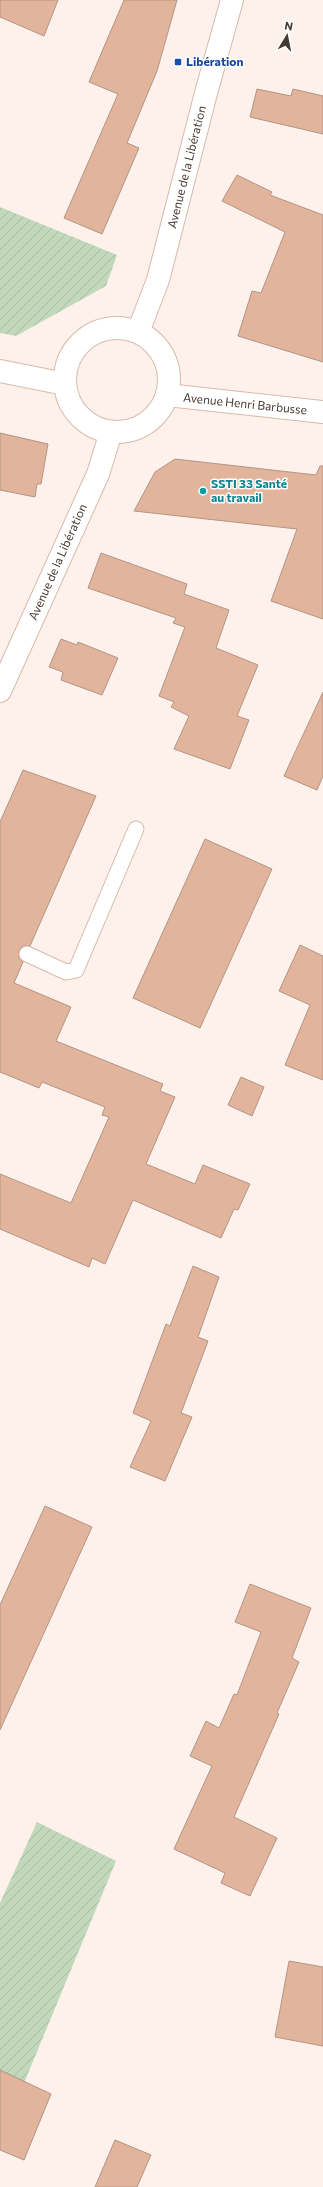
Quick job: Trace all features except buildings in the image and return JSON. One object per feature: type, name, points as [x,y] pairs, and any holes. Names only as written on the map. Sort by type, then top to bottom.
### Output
[{"type":"main road","name":"Avenue de la Libération","points":[[138,332],[158,280],[206,92],[232,0]]},
{"type":"main road","points":[[120,328],[138,332],[151,340],[161,351],[167,365],[170,380],[167,395],[161,408],[152,419],[140,427],[126,432],[111,432],[94,427],[80,416],[69,402],[65,384],[67,366],[74,350],[86,338],[102,330],[120,328]]},
{"type":"main road","points":[[0,371],[65,384]]},
{"type":"main road","name":"Avenue Henri Barbusse","points":[[167,395],[323,412]]},
{"type":"main road","name":"Avenue de la Libération","points":[[0,691],[98,474],[111,432]]},
{"type":"lane","points":[[27,954],[66,972],[76,970],[136,829]]},
{"type":"green space","points":[[0,207],[117,255],[106,286],[16,336],[0,333]]},
{"type":"green space","points":[[37,1822],[116,1861],[0,2141],[0,1903]]},
{"type":"place","name":"Libération","points":[[178,62]]},
{"type":"place","name":"SSTI 33 Santé au travail","points":[[203,491]]}]
